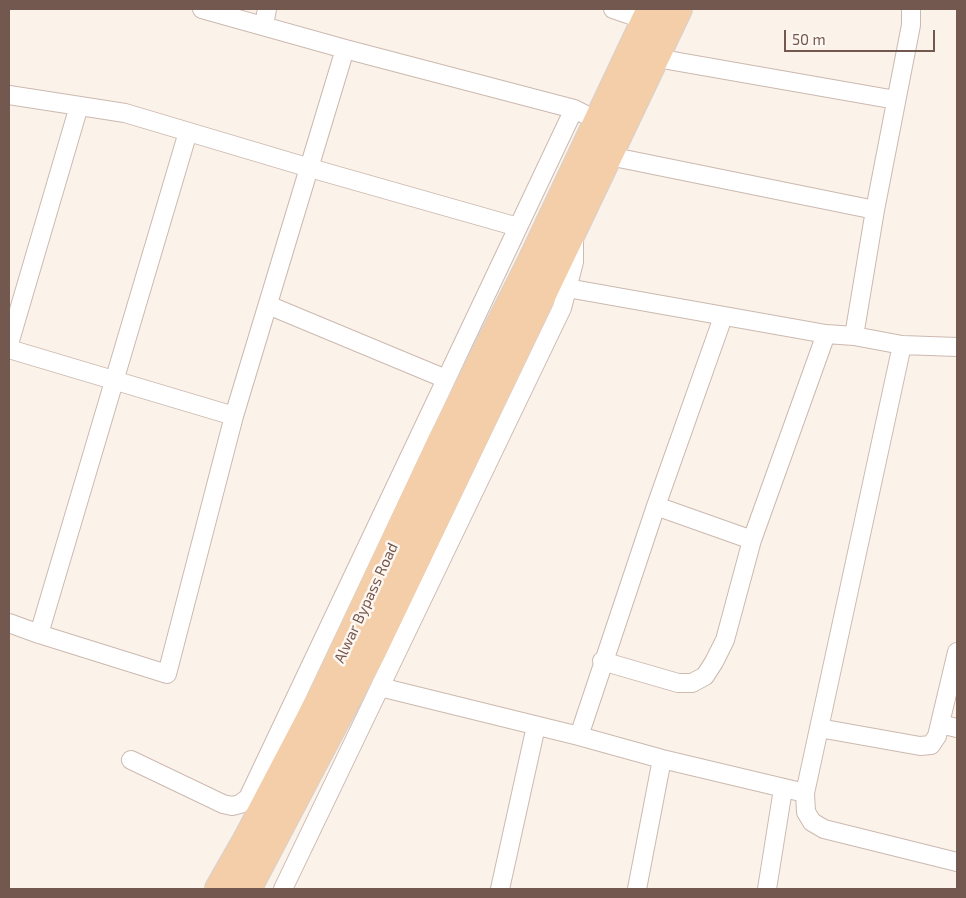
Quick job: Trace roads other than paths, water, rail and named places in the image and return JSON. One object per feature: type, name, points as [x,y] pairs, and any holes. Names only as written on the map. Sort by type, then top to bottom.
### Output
[{"type":"main road","points":[[247,889],[372,652],[516,322],[598,120],[642,56],[678,9]]},
{"type":"main road","points":[[516,322],[574,229],[609,156],[642,56],[648,15]]},
{"type":"main road","name":"Alwar Bypass Road","points":[[219,889],[247,840],[324,693],[442,441],[516,322]]},
{"type":"street","points":[[202,9],[265,17],[345,49],[574,109],[598,120]]},
{"type":"street","points":[[614,9],[648,15]]},
{"type":"street","points":[[854,336],[875,210],[911,25],[911,9]]},
{"type":"street","points":[[9,623],[167,674],[234,416],[345,49]]},
{"type":"street","points":[[642,56],[896,100]]},
{"type":"street","points":[[9,95],[125,113],[518,227]]},
{"type":"street","points":[[9,344],[79,106]]},
{"type":"street","points":[[131,760],[223,804],[232,806],[240,804],[248,798],[574,109]]},
{"type":"street","points":[[39,634],[188,132]]},
{"type":"street","points":[[609,156],[875,210]]},
{"type":"street","points":[[283,889],[562,308],[574,262],[574,229]]},
{"type":"street","points":[[567,288],[723,317],[902,345],[956,343]]},
{"type":"street","points":[[268,305],[446,380]]},
{"type":"street","points":[[578,736],[602,661],[723,317]]},
{"type":"street","points":[[602,661],[678,683],[692,683],[705,676],[725,640],[752,540],[826,334]]},
{"type":"street","points":[[902,345],[805,793],[806,812],[812,822],[824,829],[957,862]]},
{"type":"street","points":[[9,348],[114,382],[234,416]]},
{"type":"street","points":[[656,506],[752,540]]},
{"type":"street","points":[[820,728],[920,746],[932,744],[937,736],[957,652]]},
{"type":"street","points":[[380,687],[578,736],[662,759],[805,793]]},
{"type":"street","points":[[940,724],[957,728]]},
{"type":"street","points":[[500,889],[536,726]]},
{"type":"street","points":[[637,889],[662,759]]},
{"type":"street","points":[[767,889],[783,789]]}]
